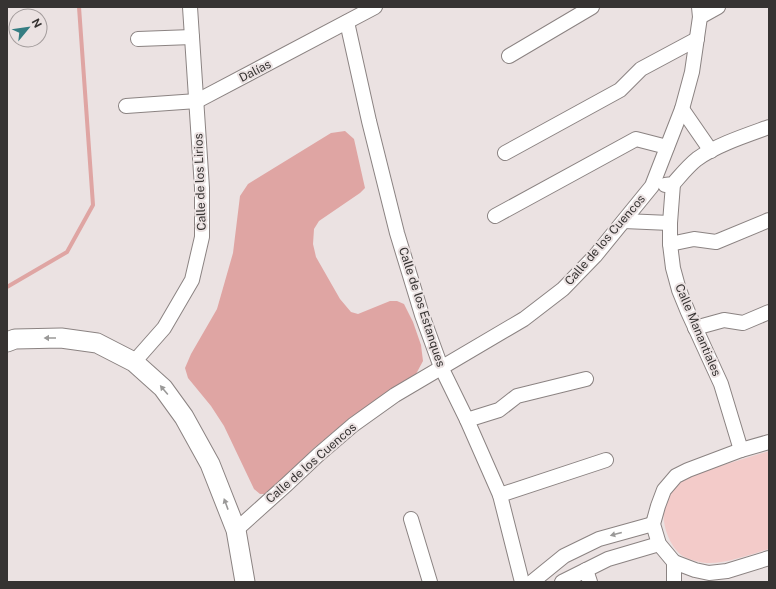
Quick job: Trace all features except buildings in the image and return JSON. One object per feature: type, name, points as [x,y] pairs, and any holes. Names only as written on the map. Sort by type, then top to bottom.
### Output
[{"type":"street","name":"Calle de los Lirios","points":[[134,362],[164,328],[192,280],[202,237],[202,188],[190,7]]},
{"type":"street","name":"Dalías","points":[[126,106],[197,101],[375,7]]},
{"type":"street","points":[[509,56],[592,7]]},
{"type":"street","points":[[699,12],[718,7]]},
{"type":"street","name":"Calle de los Cuencos","points":[[236,530],[353,425],[395,395],[524,319],[563,289],[595,256],[652,186],[682,108],[692,72],[699,12]]},
{"type":"street","name":"Calle de los Estanques","points":[[347,22],[369,121],[397,233],[422,315],[441,367],[467,420],[500,495],[522,582]]},
{"type":"street","points":[[138,39],[192,37]]},
{"type":"street","points":[[505,153],[620,90],[641,69],[697,39]]},
{"type":"street","points":[[682,108],[711,151]]},
{"type":"street","points":[[652,186],[674,184],[685,170],[698,159],[711,151],[769,127]]},
{"type":"street","points":[[495,216],[636,139],[667,147]]},
{"type":"street","name":"Calle Manantiales","points":[[674,184],[670,223],[670,244],[673,268],[679,290],[695,328],[722,384],[741,450]]},
{"type":"street","points":[[670,244],[694,239],[716,242],[769,220]]},
{"type":"street","points":[[624,221],[670,223]]},
{"type":"street","points":[[695,328],[724,320],[743,323],[769,312]]},
{"type":"street","points":[[7,342],[15,339],[61,338],[97,343],[134,362],[163,388],[184,417],[210,464],[236,530],[245,582]]},
{"type":"street","points":[[467,420],[499,410],[517,396],[586,379]]},
{"type":"street","points":[[769,442],[741,450],[676,476],[664,490],[653,524],[659,544],[674,562],[695,570],[709,573],[727,571],[769,558]]},
{"type":"street","points":[[500,495],[606,460]]},
{"type":"street","points":[[412,519],[430,582]]},
{"type":"street","points":[[532,582],[564,556],[578,549],[599,539],[653,524]]},
{"type":"street","points":[[562,582],[588,576],[608,559],[659,544]]},
{"type":"street","points":[[674,562],[674,582]]},
{"type":"shaded area","points":[[345,131],[354,139],[365,188],[319,221],[314,229],[313,244],[316,257],[340,299],[351,312],[358,314],[390,301],[397,301],[404,304],[413,322],[421,345],[423,361],[416,374],[351,417],[313,449],[267,494],[260,494],[254,489],[224,426],[211,406],[188,378],[185,368],[191,354],[217,309],[233,253],[240,196],[248,184],[331,133]]},
{"type":"shaded area","points":[[769,451],[769,549],[716,563],[698,562],[680,554],[670,541],[663,516],[666,499],[672,489],[691,475]]},
{"type":"waterway","points":[[7,287],[67,252],[93,205],[79,7]]}]
